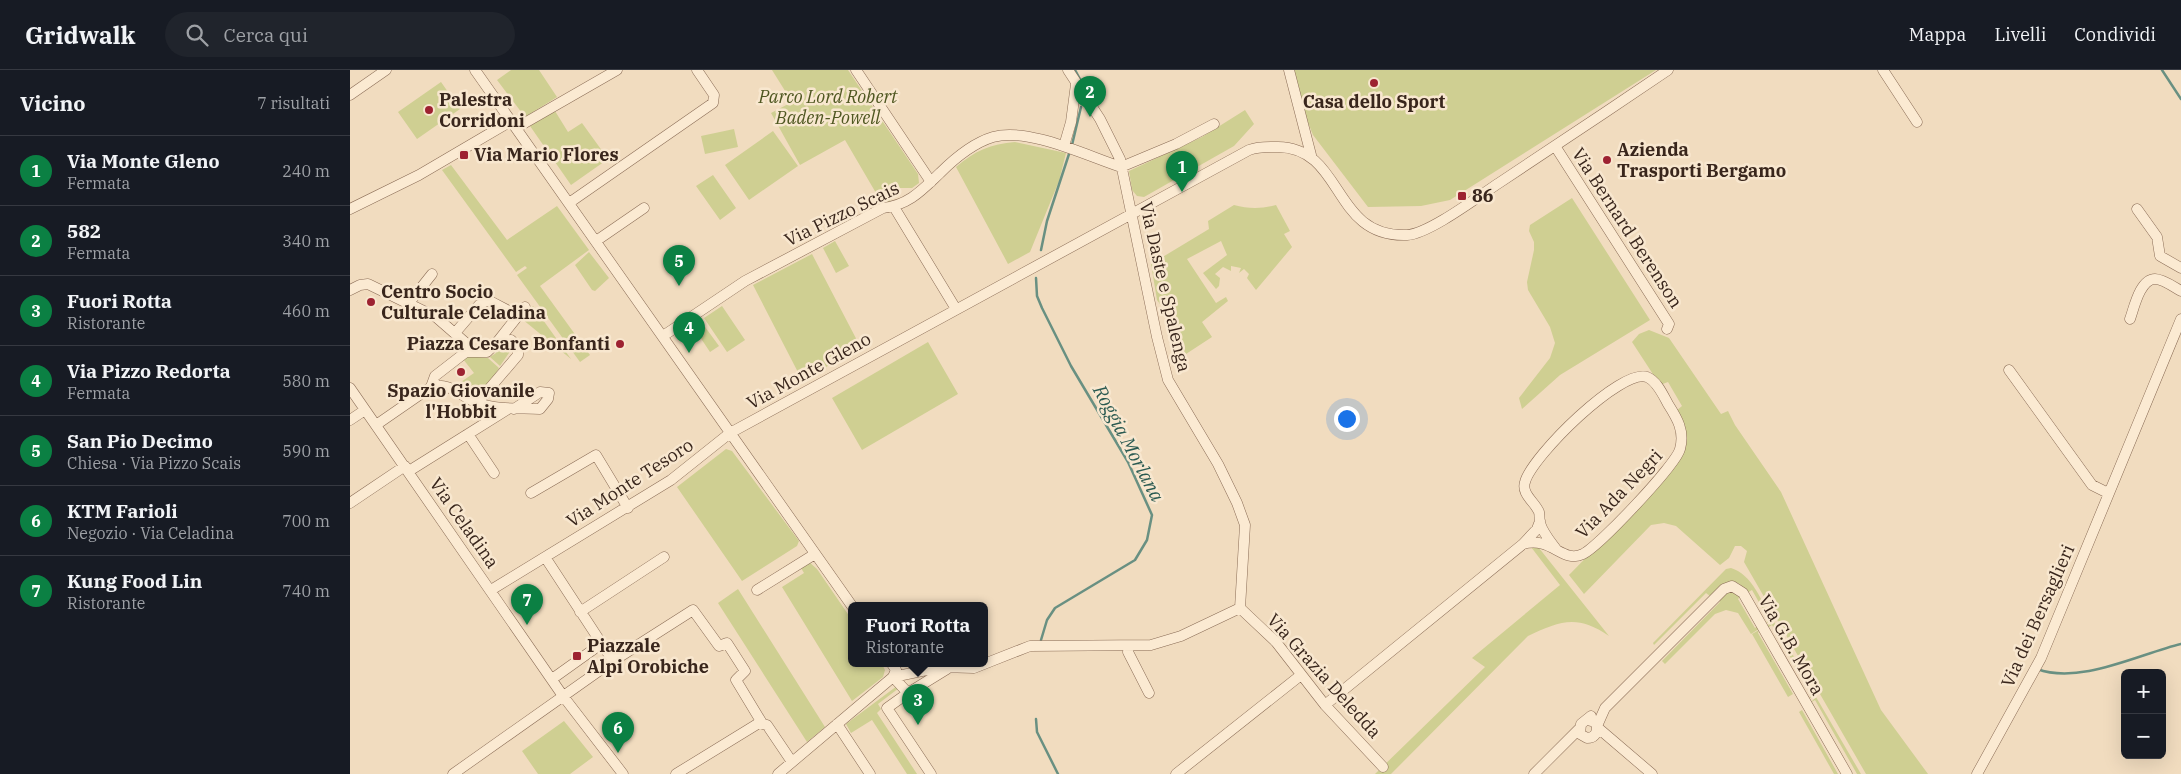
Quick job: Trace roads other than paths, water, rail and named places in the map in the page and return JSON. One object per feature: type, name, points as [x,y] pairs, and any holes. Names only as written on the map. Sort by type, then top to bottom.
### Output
[{"type":"street","points":[[350,95],[386,70]]},
{"type":"street","points":[[475,70],[849,602]]},
{"type":"street","points":[[350,209],[618,70]]},
{"type":"street","points":[[569,202],[713,103],[715,99],[697,70]]},
{"type":"street","points":[[856,70],[931,182]]},
{"type":"street","name":"Via Daste e Spalenga","points":[[1068,70],[1112,141],[1121,167],[1156,337],[1168,380],[1218,464],[1237,503],[1245,526],[1240,608]]},
{"type":"street","points":[[1288,70],[1310,155]]},
{"type":"street","name":"Via Monte Gleno","points":[[730,433],[1132,213],[1257,147],[1285,147],[1310,155],[1327,173],[1347,207],[1362,222],[1379,231],[1408,235],[1431,226],[1668,70]]},
{"type":"street","points":[[1883,70],[1917,122]]},
{"type":"street","points":[[1076,84],[1070,148],[1121,167],[1176,144],[1214,124]]},
{"type":"street","name":"Via Pizzo Scais","points":[[663,336],[745,281],[884,208],[894,207],[907,202],[971,148],[994,136],[1037,139],[1070,148]]},
{"type":"street","name":"Via Bernard Berenson","points":[[1555,146],[1669,324],[1668,329]]},
{"type":"street","points":[[894,207],[956,309]]},
{"type":"street","points":[[596,241],[644,208]]},
{"type":"street","points":[[2137,209],[2157,236],[2160,256],[2181,268]]},
{"type":"street","points":[[409,304],[432,274]]},
{"type":"street","points":[[2130,318],[2141,290],[2148,281],[2160,280],[2181,291]]},
{"type":"street","points":[[350,290],[360,285],[368,284],[436,317],[467,344],[466,352]]},
{"type":"street","points":[[455,333],[479,305],[488,300],[509,311]]},
{"type":"street","points":[[431,387],[435,376],[466,352],[487,352],[525,307]]},
{"type":"street","name":"Via dei Bersaglieri","points":[[1977,774],[2041,658],[2181,319]]},
{"type":"street","points":[[477,403],[518,355],[516,343],[511,340],[498,341]]},
{"type":"street","points":[[2009,370],[2092,485],[2108,493]]},
{"type":"street","name":"Via Ada Negri","points":[[1524,544],[1534,541],[1556,549],[1569,557],[1584,554],[1632,508],[1676,460],[1680,449],[1681,431],[1678,420],[1654,382],[1648,378],[1640,376],[1630,379],[1593,404],[1571,423],[1540,457],[1524,484],[1527,495],[1538,510],[1540,522],[1556,549]]},
{"type":"street","points":[[350,503],[511,409],[477,403],[445,386],[431,387],[376,425]]},
{"type":"street","name":"Via Celadina","points":[[350,388],[563,696],[623,774]]},
{"type":"street","points":[[477,403],[486,422]]},
{"type":"street","points":[[350,420],[365,410]]},
{"type":"street","name":"Via Monte Tesoro","points":[[491,590],[628,508],[670,480],[730,433]]},
{"type":"street","points":[[468,434],[494,473]]},
{"type":"street","points":[[531,493],[596,455],[628,508]]},
{"type":"street","points":[[1325,705],[1524,544],[1537,529],[1540,522]]},
{"type":"street","points":[[757,590],[815,554]]},
{"type":"street","points":[[544,557],[613,661]]},
{"type":"street","points":[[580,612],[664,557]]},
{"type":"street","name":"Via G.B. Mora","points":[[1587,720],[1605,708],[1724,589],[1732,586],[1738,588],[1847,774]]},
{"type":"street","points":[[988,662],[1030,646],[1151,645],[1181,636],[1240,608]]},
{"type":"street","name":"Via Grazia Deledda","points":[[1240,608],[1276,642],[1325,705],[1383,767]]},
{"type":"street","points":[[453,774],[613,661],[693,610],[719,646],[727,643],[745,671],[736,680],[762,723],[768,726],[792,762]]},
{"type":"street","points":[[552,679],[601,644]]},
{"type":"street","points":[[1129,646],[1128,652],[1149,693]]},
{"type":"street","points":[[894,667],[896,670],[894,677]]},
{"type":"street","points":[[778,774],[894,677],[950,667],[977,667]]},
{"type":"street","points":[[931,774],[887,708],[950,667]]},
{"type":"street","points":[[1176,774],[1301,675]]},
{"type":"street","points":[[894,677],[908,693]]},
{"type":"street","name":"Via G.B. Mora","points":[[1597,726],[1605,708]]},
{"type":"street","points":[[1585,734],[1581,724],[1587,720],[1592,721],[1652,774]]},
{"type":"street","points":[[676,774],[762,723]]},
{"type":"street","points":[[837,724],[870,774]]},
{"type":"street","points":[[1534,774],[1556,753],[1585,734],[1596,733],[1597,726]]},
{"type":"street","points":[[1585,734],[1615,743]]},
{"type":"waterway","name":"Roggia Morlana","points":[[1075,70],[1081,81]]},
{"type":"waterway","points":[[2162,70],[2181,99]]},
{"type":"waterway","name":"Roggia Morlana","points":[[1072,145],[1081,107]]},
{"type":"waterway","name":"Roggia Morlana","points":[[1041,250],[1047,221],[1070,151]]},
{"type":"waterway","name":"Roggia Morlana","points":[[1036,278],[1037,296],[1042,308],[1071,366],[1128,462],[1152,515],[1147,540],[1135,560],[1055,608],[1047,620],[1041,640]]},
{"type":"waterway","points":[[2037,669],[2054,673],[2090,671],[2181,644]]},
{"type":"waterway","name":"Roggia Morlana","points":[[1036,719],[1037,732],[1058,774]]},
{"type":"place","name":"Casa dello Sport","points":[[1374,83]]},
{"type":"place","name":"Palestra Corridoni","points":[[429,110]]},
{"type":"place","name":"582","points":[[1090,117]]},
{"type":"place","name":"Via Mario Flores","points":[[464,155]]},
{"type":"place","name":"Azienda Trasporti Bergamo","points":[[1607,160]]},
{"type":"place","name":"Via Monte Gleno","points":[[1182,192]]},
{"type":"place","name":"86","points":[[1462,196]]},
{"type":"place","name":"San Pio Decimo","points":[[679,286]]},
{"type":"place","name":"Centro Socio Culturale Celadina","points":[[371,302]]},
{"type":"place","name":"Piazza Cesare Bonfanti","points":[[620,344]]},
{"type":"place","name":"Via Pizzo Redorta","points":[[689,353]]},
{"type":"place","name":"Spazio Giovanile l'Hobbit","points":[[461,372]]},
{"type":"place","name":"Kung Food Lin","points":[[527,625]]},
{"type":"place","name":"Piazzale Alpi Orobiche","points":[[577,656]]},
{"type":"place","name":"Fuori Rotta","points":[[918,725]]},
{"type":"place","name":"KTM Farioli","points":[[618,753]]},
{"type":"park label","name":"Parco Lord Robert Baden-Powell","points":[[828,107]]}]
